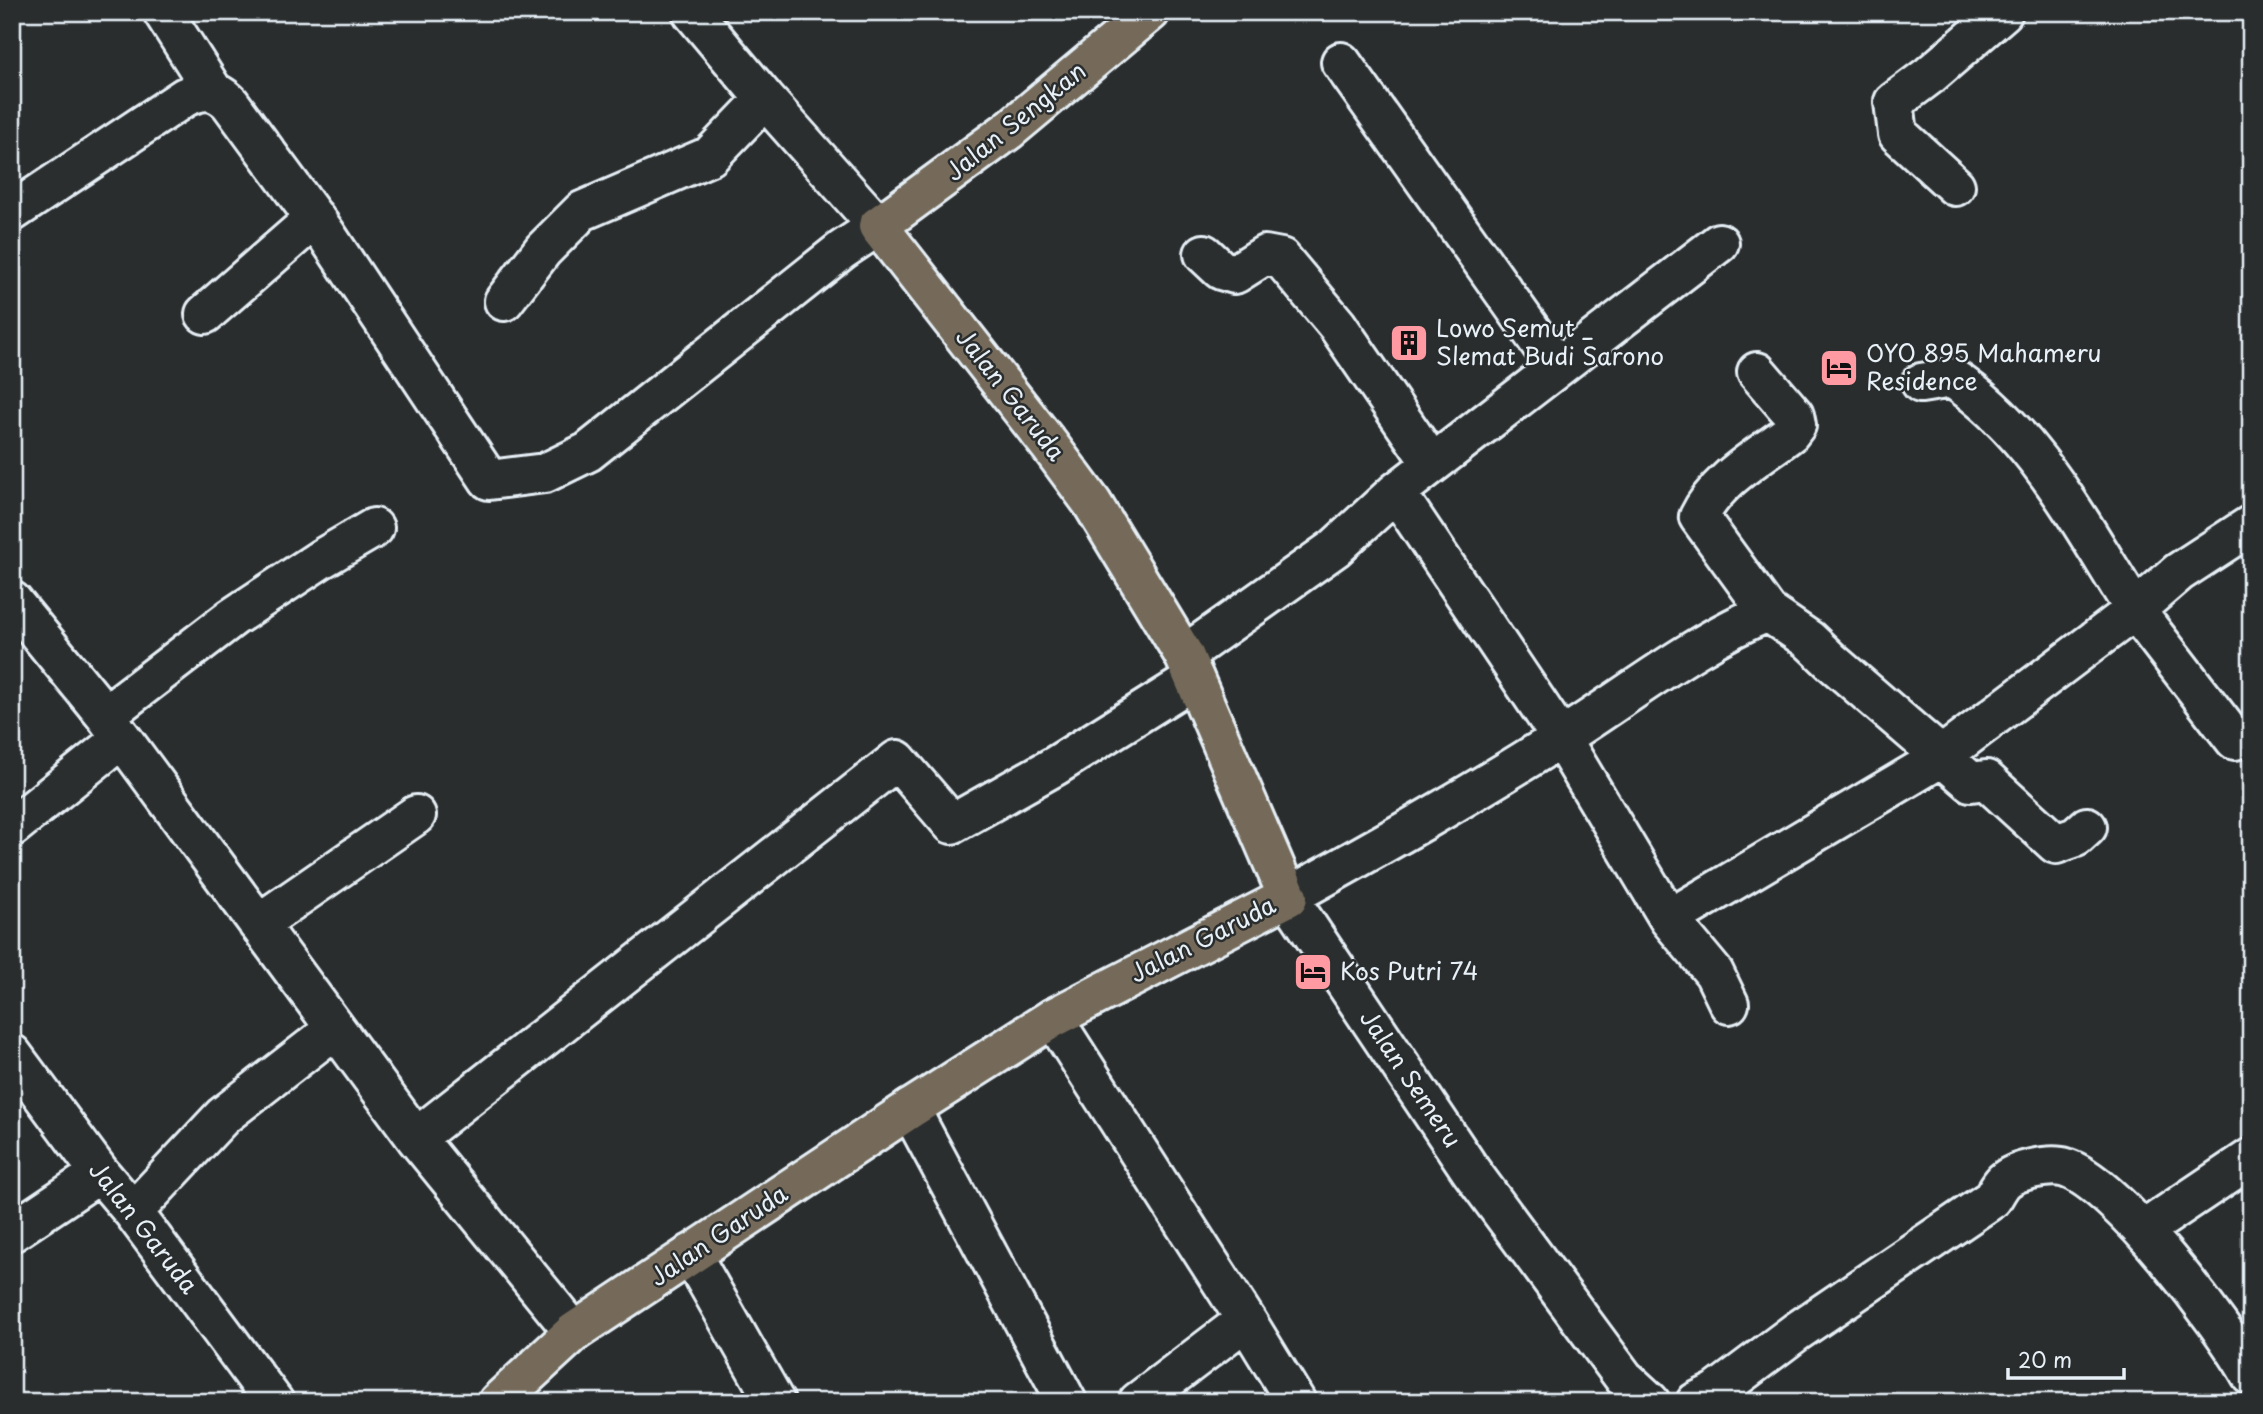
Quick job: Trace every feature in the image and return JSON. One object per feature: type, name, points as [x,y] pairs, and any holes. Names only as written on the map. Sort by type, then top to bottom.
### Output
[{"type":"main road","name":"Jalan Sengkan","points":[[878,226],[1009,130],[1150,12]]},
{"type":"main road","name":"Jalan Garuda","points":[[498,1402],[574,1332],[910,1109],[1053,1018],[1288,897],[1189,667],[1085,494],[1051,446],[878,226]]},
{"type":"street","points":[[163,12],[213,91],[229,103],[314,218],[489,481],[545,473],[587,452],[842,250],[878,226],[692,12]]},
{"type":"street","points":[[1955,187],[1898,134],[1894,102],[1930,75],[2003,12]]},
{"type":"street","points":[[1341,62],[1557,367]]},
{"type":"street","points":[[12,212],[185,97],[202,90],[213,91]]},
{"type":"street","points":[[504,301],[543,250],[582,211],[710,156],[765,99]]},
{"type":"street","points":[[205,314],[314,218]]},
{"type":"street","points":[[416,1138],[897,760],[951,824],[1055,766],[1189,667],[1335,548],[1396,492],[1719,243]]},
{"type":"street","points":[[1204,254],[1221,270],[1235,274],[1265,256],[1281,258],[1337,325],[1432,464]]},
{"type":"street","points":[[1757,372],[1794,415],[1796,425],[1790,433],[1722,486],[1707,501],[1699,517],[1768,612],[1810,640],[1971,782],[1986,780],[2056,844],[2076,837],[2087,827]]},
{"type":"street","points":[[1921,383],[1952,377],[1991,408],[2042,466],[2135,610],[2246,743]]},
{"type":"street","points":[[1396,492],[1576,728],[1669,919],[1714,973],[1729,1004]]},
{"type":"street","points":[[1669,919],[1942,755],[2135,610],[2179,572],[2251,525]]},
{"type":"street","points":[[12,827],[113,727],[233,617],[374,527]]},
{"type":"street","points":[[12,601],[113,727],[416,1138],[574,1332]]},
{"type":"street","points":[[1288,897],[1431,818],[1733,628],[1768,612]]},
{"type":"street","points":[[258,924],[416,815]]},
{"type":"street","name":"Jalan Semeru","points":[[1288,897],[1471,1171],[1624,1378],[1650,1402]]},
{"type":"street","points":[[1053,1018],[1296,1402]]},
{"type":"street","points":[[133,1212],[223,1116],[335,1029]]},
{"type":"street","name":"Jalan Garuda","points":[[12,1054],[274,1402]]},
{"type":"street","points":[[910,1109],[1067,1402]]},
{"type":"street","points":[[2144,1230],[2251,1158]]},
{"type":"street","points":[[1696,1402],[1716,1391],[1796,1332],[1992,1199],[2005,1180],[2047,1165],[2066,1168],[2105,1194],[2144,1230],[2218,1325],[2251,1375]]},
{"type":"street","points":[[12,1232],[100,1173]]},
{"type":"street","points":[[691,1255],[775,1402]]},
{"type":"street","points":[[1138,1402],[1246,1320]]},
{"type":"place","name":"Lowo Semut _ Slemat Budi Sarono","points":[[1409,343]]},
{"type":"place","name":"OYO 895 Mahameru Residence","points":[[1839,368]]},
{"type":"place","name":"Kos Putri 74","points":[[1313,972]]}]
